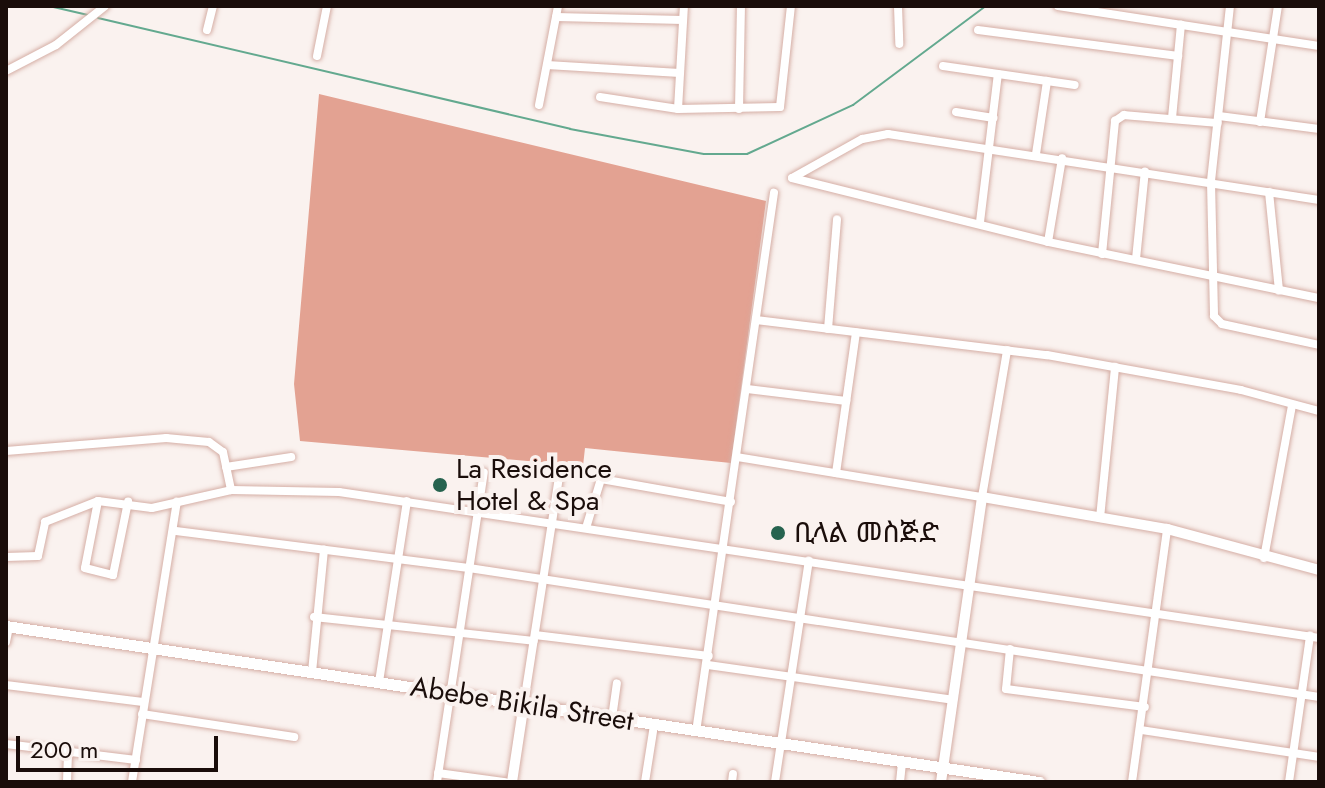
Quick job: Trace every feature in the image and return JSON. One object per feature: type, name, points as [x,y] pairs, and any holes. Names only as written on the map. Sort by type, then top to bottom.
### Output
[{"type":"main road","name":"Abebe Bikila Street","points":[[8,626],[1039,782]]},
{"type":"street","points":[[6,71],[105,6]]},
{"type":"street","points":[[207,30],[213,6]]},
{"type":"street","points":[[317,56],[327,6]]},
{"type":"street","points":[[539,105],[558,6]]},
{"type":"street","points":[[678,109],[684,6]]},
{"type":"street","points":[[739,109],[741,6]]},
{"type":"street","points":[[600,97],[678,109],[774,110],[783,103],[791,6]]},
{"type":"street","points":[[898,6],[899,44]]},
{"type":"street","points":[[1058,6],[1230,29],[1319,46]]},
{"type":"street","points":[[1230,6],[1230,29],[1211,182],[1217,321],[1319,345]]},
{"type":"street","points":[[1260,122],[1278,6]]},
{"type":"street","points":[[556,17],[683,20]]},
{"type":"street","points":[[1172,118],[1181,24]]},
{"type":"street","points":[[978,30],[1178,56]]},
{"type":"street","points":[[547,65],[680,73]]},
{"type":"street","points":[[943,66],[1075,85]]},
{"type":"street","points":[[980,222],[998,74]]},
{"type":"street","points":[[1036,154],[1047,81]]},
{"type":"street","points":[[956,112],[994,118]]},
{"type":"street","points":[[1102,254],[1119,117],[1260,122],[1319,129]]},
{"type":"street","points":[[1319,200],[1036,154],[875,134],[792,178],[980,222],[1048,242],[1319,298]]},
{"type":"street","points":[[1048,242],[1062,158]]},
{"type":"street","points":[[1136,259],[1145,171]]},
{"type":"street","points":[[1269,192],[1279,290]]},
{"type":"street","points":[[696,732],[774,193]]},
{"type":"street","points":[[828,329],[837,219]]},
{"type":"street","points":[[756,320],[1007,350],[1115,367],[1319,411]]},
{"type":"street","points":[[836,473],[856,332]]},
{"type":"street","points":[[941,782],[982,497],[1007,350]]},
{"type":"street","points":[[1100,518],[1115,367]]},
{"type":"street","points":[[747,389],[846,401]]},
{"type":"street","points":[[1264,558],[1292,406]]},
{"type":"street","points":[[6,451],[190,439],[218,445],[231,490]]},
{"type":"street","points":[[226,467],[291,457]]},
{"type":"street","points":[[737,457],[1167,529],[1264,558],[1319,570]]},
{"type":"street","points":[[512,782],[560,471]]},
{"type":"street","points":[[484,473],[438,777],[505,782]]},
{"type":"street","points":[[586,528],[601,479],[731,502]]},
{"type":"street","points":[[6,557],[38,556],[45,522],[98,501],[128,502],[152,508],[231,490],[407,501],[1314,637],[1301,695],[1289,782]]},
{"type":"street","points":[[98,501],[85,568],[113,575],[128,502]]},
{"type":"street","points":[[379,682],[407,501]]},
{"type":"street","points":[[132,782],[152,649],[176,531],[177,502]]},
{"type":"street","points":[[1132,782],[1151,671],[1167,529]]},
{"type":"street","points":[[176,531],[469,568],[1319,697]]},
{"type":"street","points":[[312,672],[314,617],[324,550]]},
{"type":"street","points":[[775,782],[809,561]]},
{"type":"street","points":[[314,617],[534,638],[708,661],[792,678],[953,700]]},
{"type":"street","points":[[6,642],[8,626]]},
{"type":"street","points":[[1010,649],[1006,689],[1145,707]]},
{"type":"street","points":[[612,718],[617,683]]},
{"type":"street","points":[[6,685],[143,702]]},
{"type":"street","points":[[142,714],[294,737]]},
{"type":"street","points":[[645,782],[654,725]]},
{"type":"street","points":[[1141,730],[1319,757]]},
{"type":"street","points":[[6,744],[136,760]]},
{"type":"street","points":[[67,782],[68,751]]},
{"type":"street","points":[[900,782],[902,762]]},
{"type":"shaded area","points":[[319,94],[766,201],[731,463],[585,448],[583,466],[300,441],[294,384]]},
{"type":"waterway","points":[[49,6],[88,15]]},
{"type":"waterway","points":[[98,18],[570,129],[704,154],[747,154],[853,105],[986,6]]},
{"type":"place","name":"La Residence Hotel & Spa","points":[[440,485]]},
{"type":"place","name":"ቢላል መስጅድ","points":[[778,533]]}]
